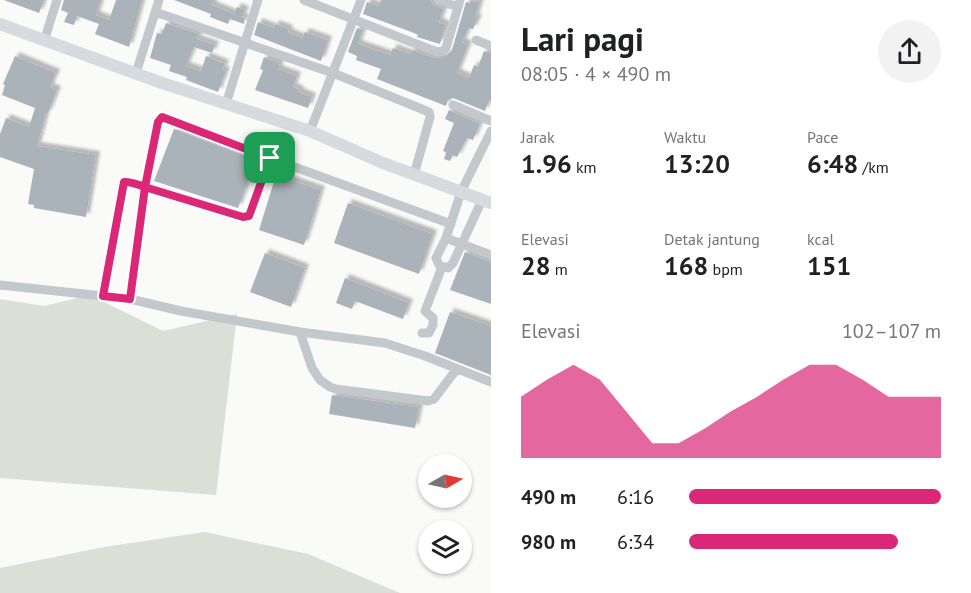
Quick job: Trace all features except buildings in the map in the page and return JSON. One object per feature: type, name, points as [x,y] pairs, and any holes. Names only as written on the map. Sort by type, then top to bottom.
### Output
[{"type":"main road","points":[[0,24],[136,73],[310,131],[414,175],[487,201]]},
{"type":"street","points":[[44,41],[57,0]]},
{"type":"street","points":[[136,73],[159,0]]},
{"type":"street","points":[[226,104],[258,0]]},
{"type":"street","points":[[304,0],[440,52],[446,48],[459,4],[438,0]]},
{"type":"street","points":[[310,131],[361,0]]},
{"type":"street","points":[[155,12],[333,74],[429,112],[430,117],[414,175]]},
{"type":"street","points":[[476,40],[491,46]]},
{"type":"street","points":[[453,105],[491,121]]},
{"type":"street","points":[[130,299],[145,187],[158,122],[162,117],[451,224]]},
{"type":"street","points":[[442,267],[436,260],[461,192],[491,131]]},
{"type":"street","points":[[103,296],[122,185],[128,182],[246,217],[249,216],[270,158]]},
{"type":"street","points":[[442,267],[451,266],[487,201]]},
{"type":"street","points":[[446,237],[491,255]]},
{"type":"street","points":[[422,333],[429,333],[433,326],[433,318],[426,312],[426,308],[442,267]]},
{"type":"street","points":[[0,285],[130,299],[181,311],[300,332],[385,343],[491,382]]},
{"type":"street","points":[[300,332],[312,369],[320,380],[336,389],[428,401],[434,399],[456,370]]},
{"type":"shaded area","points":[[90,295],[163,331],[237,314],[216,495],[0,478],[0,299],[44,306]]},
{"type":"shaded area","points":[[205,532],[308,554],[400,593],[0,593],[0,568],[104,547]]},
{"type":"route","points":[[270,158],[165,117],[159,119],[145,187],[130,299],[103,296],[124,182],[128,182],[145,187],[243,217],[246,217],[249,216],[270,158]]}]
